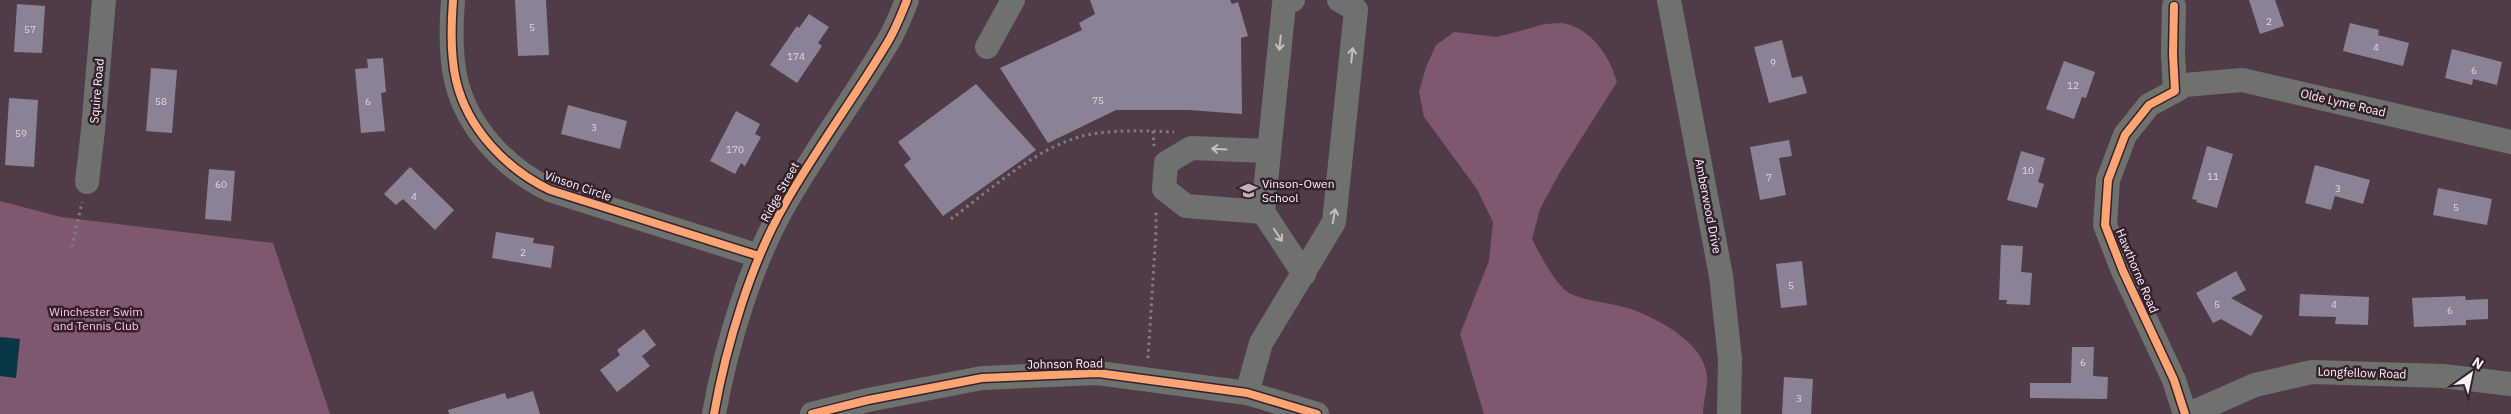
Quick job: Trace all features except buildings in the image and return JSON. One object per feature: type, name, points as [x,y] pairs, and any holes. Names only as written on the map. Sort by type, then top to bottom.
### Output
[{"type":"street","name":"Squire Road","points":[[86,182],[94,130],[104,0]]},
{"type":"street","name":"Vinson Circle","points":[[453,0],[452,51],[456,80],[465,106],[476,126],[508,162],[524,175],[550,190],[759,256]]},
{"type":"street","name":"Ridge Street","points":[[714,414],[719,385],[759,256],[784,204],[822,141],[887,44],[907,0]]},
{"type":"street","points":[[987,47],[1013,0]]},
{"type":"street","points":[[1293,0],[1284,4],[1263,212],[1304,274]]},
{"type":"street","points":[[1247,393],[1261,343],[1334,222],[1356,10],[1339,0]]},
{"type":"street","name":"Amberwood Drive","points":[[1669,0],[1721,276],[1730,359],[1729,414]]},
{"type":"street","points":[[2174,6],[2173,54],[2175,90]]},
{"type":"street","name":"Olde Lyme Road","points":[[2175,90],[2185,85],[2242,80],[2511,142]]},
{"type":"street","name":"Hawthorne Road","points":[[2175,90],[2148,105],[2125,135],[2108,180],[2106,225],[2123,271],[2174,380],[2185,414]]},
{"type":"street","points":[[1263,212],[1186,206],[1164,190],[1164,180],[1166,163],[1192,148],[1268,151]]},
{"type":"street","name":"Longfellow Road","points":[[2189,414],[2255,385],[2312,372],[2443,376],[2511,384]]},
{"type":"street","name":"Johnson Road","points":[[812,414],[868,400],[982,378],[1098,373],[1247,393],[1317,414]]},
{"type":"path","points":[[951,219],[1044,151],[1085,135],[1128,130],[1178,132]]},
{"type":"path","points":[[1153,131],[1154,150]]},
{"type":"path","points":[[72,247],[86,182]]},
{"type":"path","points":[[1147,380],[1156,204]]},
{"type":"green space","points":[[1562,23],[1582,31],[1597,44],[1609,62],[1617,82],[1560,172],[1540,209],[1532,239],[1549,270],[1560,285],[1571,294],[1584,299],[1639,312],[1664,325],[1688,342],[1704,364],[1707,376],[1703,414],[1484,414],[1460,334],[1489,261],[1493,222],[1477,189],[1424,117],[1419,92],[1426,67],[1436,45],[1454,32],[1497,37],[1545,24]]},
{"type":"green space","name":"Winchester Swim and Tennis Club","points":[[0,201],[61,217],[273,243],[330,414],[0,414]]},
{"type":"water","points":[[0,337],[20,339],[16,378],[0,376]]},
{"type":"cycle path","points":[[453,0],[452,50],[456,80],[461,98],[479,130],[504,159],[518,171],[550,190],[759,256]]},
{"type":"cycle path","points":[[714,414],[725,361],[741,305],[773,226],[810,162],[889,40],[907,0]]},
{"type":"cycle path","points":[[2174,6],[2173,54],[2175,91],[2149,105],[2125,135],[2108,180],[2105,225],[2123,271],[2174,380],[2185,414]]},
{"type":"cycle path","points":[[812,414],[868,400],[982,378],[1098,373],[1247,393],[1317,414]]},
{"type":"place","name":"Vinson-Owen School","points":[[1248,191]]}]
